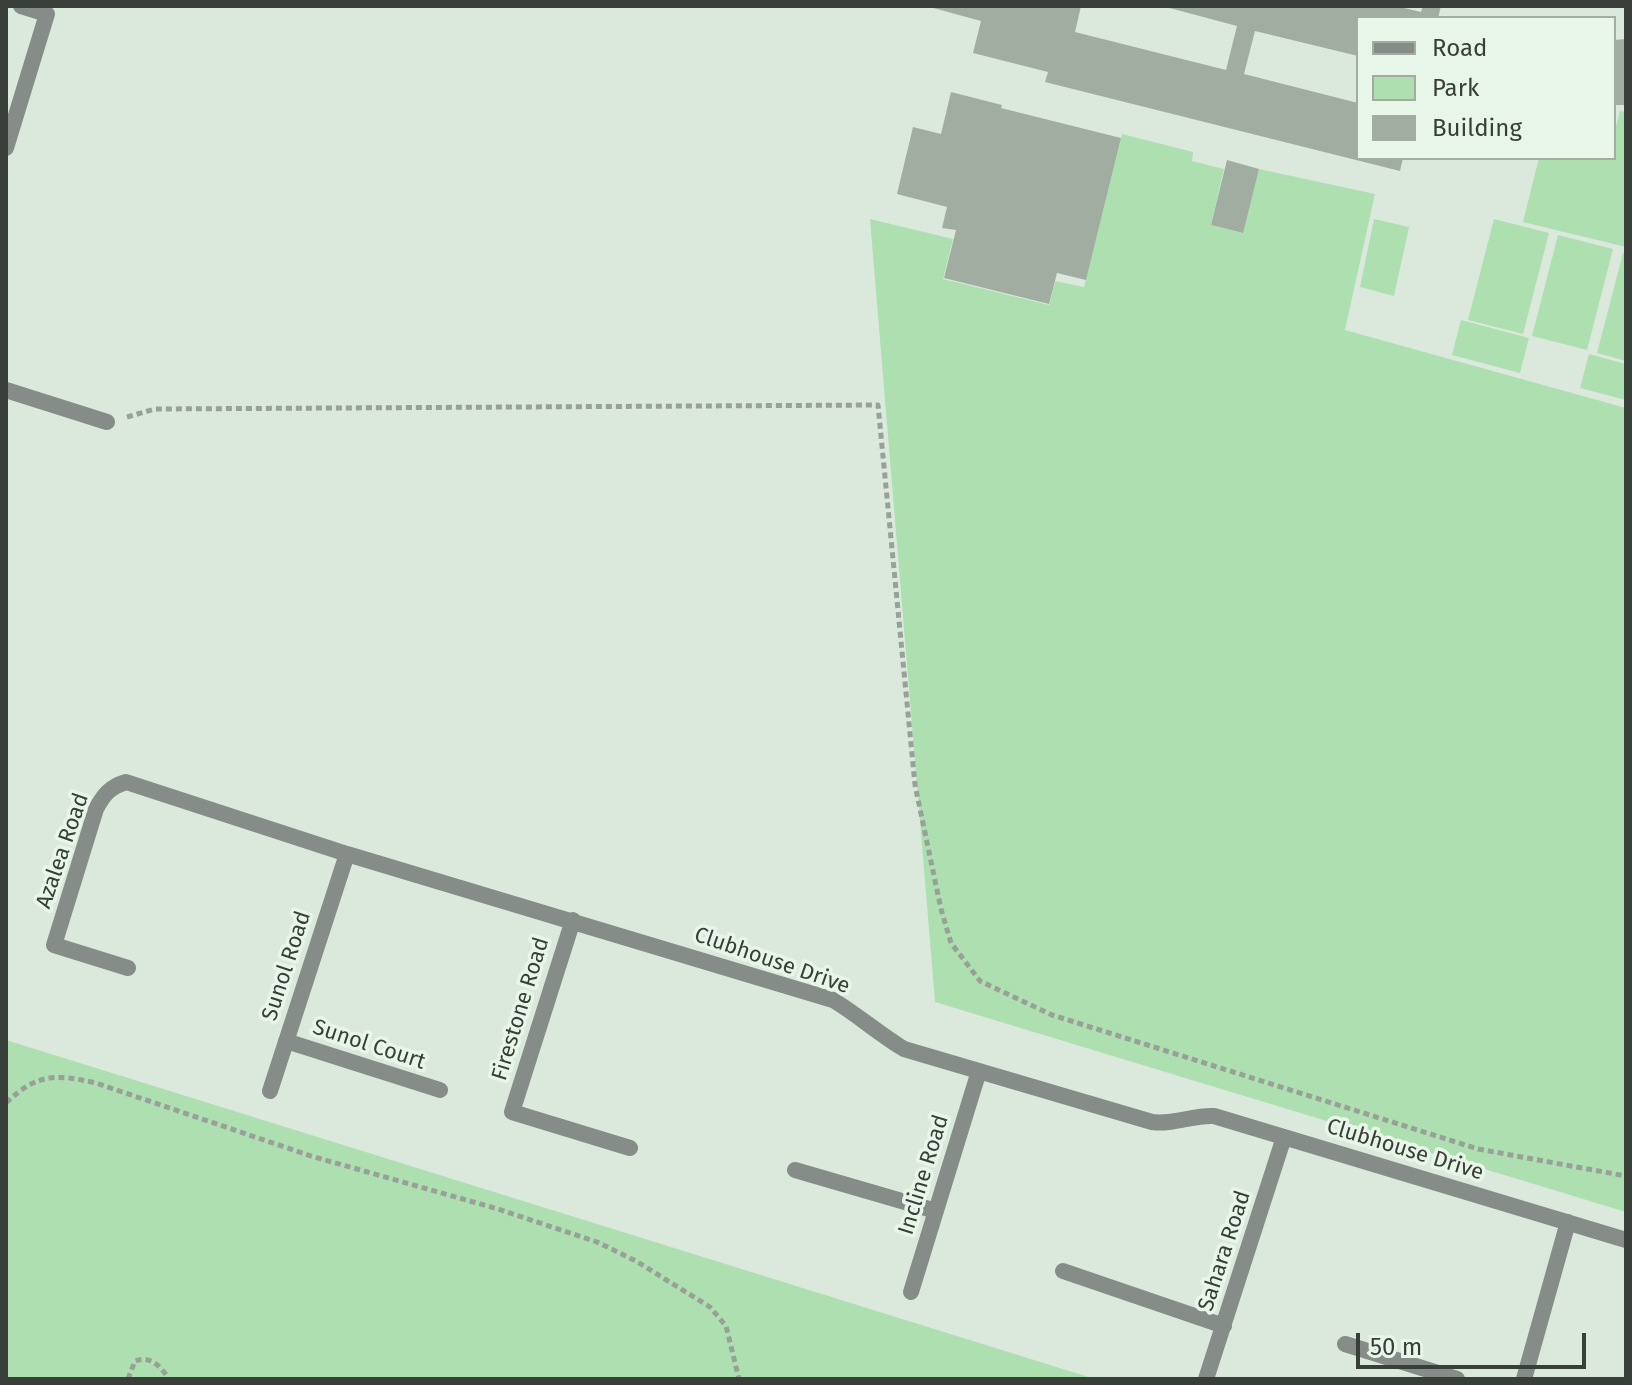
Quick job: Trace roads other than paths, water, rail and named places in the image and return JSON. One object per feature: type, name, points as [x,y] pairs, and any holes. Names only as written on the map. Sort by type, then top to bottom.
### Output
[{"type":"street","points":[[6,148],[47,14],[21,6]]},
{"type":"street","points":[[6,390],[107,422]]},
{"type":"street","name":"Clubhouse Drive","points":[[126,782],[347,854],[833,1000],[904,1049],[1152,1122],[1169,1124],[1200,1115],[1214,1116],[1626,1240]]},
{"type":"street","name":"Azalea Road","points":[[126,782],[112,787],[103,795],[96,809],[54,945],[128,968]]},
{"type":"street","name":"Sunol Road","points":[[270,1091],[347,854]]},
{"type":"street","name":"Firestone Road","points":[[573,920],[512,1112],[630,1148]]},
{"type":"street","name":"Sunol Court","points":[[286,1041],[440,1090]]},
{"type":"street","name":"Incline Road","points":[[911,1292],[979,1071]]},
{"type":"street","name":"Sahara Road","points":[[1206,1379],[1284,1137]]},
{"type":"street","points":[[795,1170],[936,1211]]},
{"type":"street","points":[[1524,1379],[1568,1222]]},
{"type":"street","points":[[1063,1271],[1224,1326]]},
{"type":"street","points":[[1345,1344],[1457,1379]]}]
